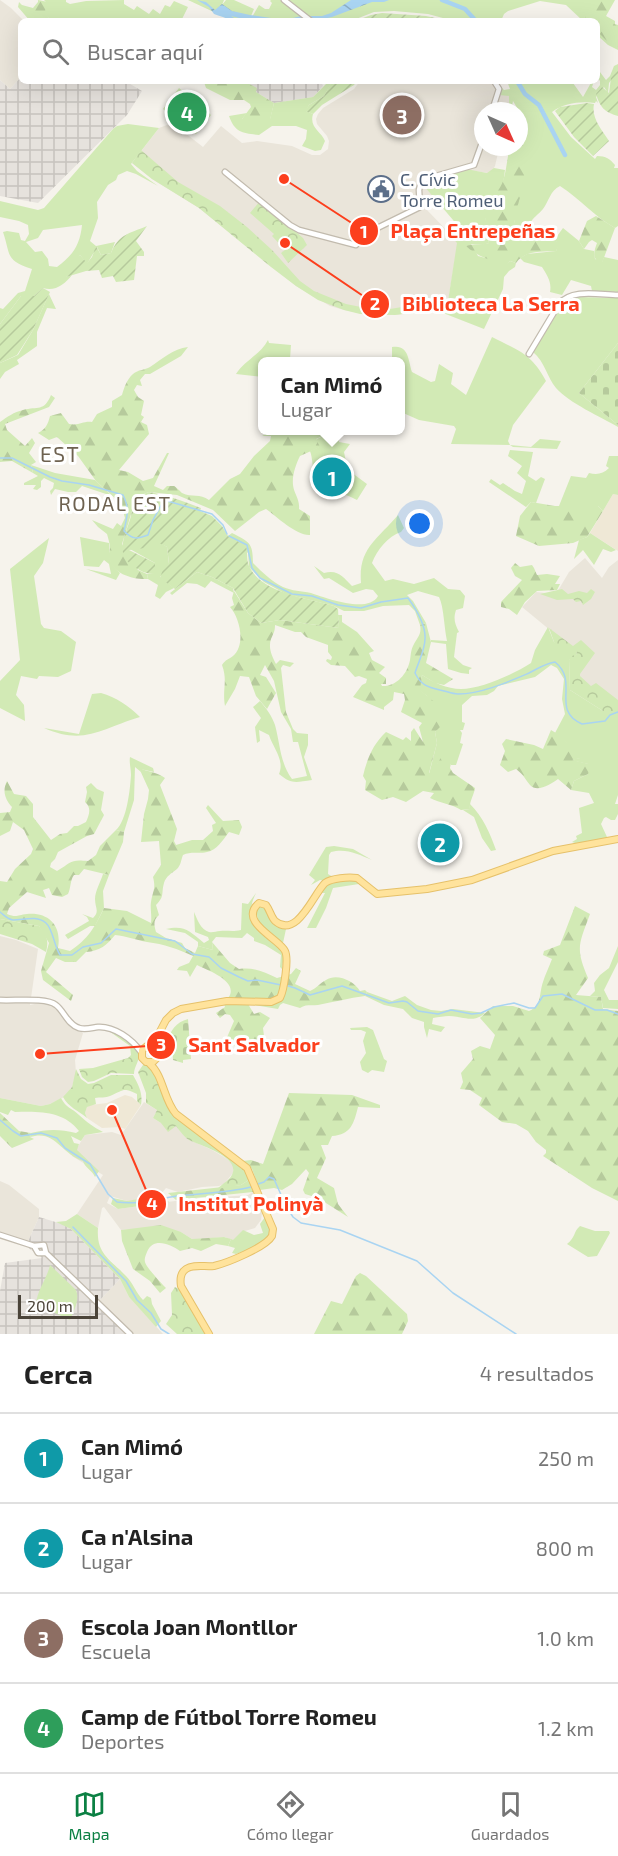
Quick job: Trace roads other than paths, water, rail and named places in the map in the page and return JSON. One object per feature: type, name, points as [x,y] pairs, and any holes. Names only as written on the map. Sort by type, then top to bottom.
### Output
[{"type":"main road","points":[[209,1334],[181,1286],[182,1273],[190,1268],[220,1264],[264,1244],[273,1236],[273,1229],[249,1170],[176,1114],[170,1106],[156,1069],[159,1054],[156,1039],[160,1027],[172,1013],[181,1009],[227,1001],[272,1002],[280,998],[283,990],[286,954],[281,945],[262,932],[258,926],[254,912],[255,906],[259,903],[266,905],[277,922],[286,925],[299,919],[323,885],[330,881],[357,879],[371,891],[379,894],[442,886],[472,880],[553,851],[618,839]]},
{"type":"main road","points":[[426,884],[442,886]]},
{"type":"main road","points":[[156,1039],[145,1048],[143,1060],[156,1069]]},
{"type":"main road","points":[[145,1048],[157,1049]]},
{"type":"main road","points":[[149,1063],[157,1059]]},
{"type":"street","points":[[284,0],[307,18]]},
{"type":"street","points":[[495,102],[499,89],[496,84]]},
{"type":"street","points":[[225,172],[290,225],[299,230],[356,245],[363,235],[420,207],[419,186],[421,182],[468,167],[476,163],[478,156]]},
{"type":"street","points":[[529,354],[559,304],[566,298],[577,294],[618,295]]},
{"type":"street","points":[[0,1000],[48,1001],[59,1007],[76,1028],[114,1030],[145,1048]]},
{"type":"street","points":[[0,1235],[36,1247],[38,1253],[45,1252],[130,1334]]},
{"type":"water","points":[[197,0],[206,2],[215,10],[222,4],[232,11],[271,18],[231,16],[234,18],[226,18],[214,14],[209,7]]},
{"type":"water","points":[[351,0],[389,0],[372,2],[332,17],[293,18],[322,16]]},
{"type":"waterway","points":[[442,0],[465,9],[473,18]]},
{"type":"waterway","points":[[519,84],[525,94],[539,105],[565,155]]},
{"type":"waterway","points":[[0,458],[12,458],[62,481],[89,485],[123,495],[127,509],[124,531],[130,536],[138,538],[148,535],[164,500],[212,514],[223,525],[227,534]]},
{"type":"waterway","points":[[229,536],[247,545],[252,568],[260,578],[292,594],[312,596],[338,605],[361,608],[408,598],[420,617],[425,634],[424,648],[415,673],[422,683],[428,686],[456,694],[476,692],[503,684],[555,662],[565,678],[566,704],[573,718],[582,724],[605,721],[610,715],[618,712]]},
{"type":"waterway","points":[[0,912],[13,920],[34,919],[46,923],[60,955],[72,955],[83,947],[101,943],[116,929],[175,941],[192,954],[209,957],[221,968],[248,981],[257,980],[281,985]]},
{"type":"waterway","points":[[285,985],[310,995],[342,986],[389,1003],[403,1001],[418,1011],[438,1014],[451,1010],[472,1014],[481,1013],[494,1007],[514,1003],[535,1008],[543,996],[562,994],[595,1010],[607,1010],[618,1014]]},
{"type":"waterway","points":[[0,1120],[21,1136],[41,1133],[57,1138],[65,1148],[90,1164],[108,1194],[117,1202],[140,1202],[251,1187]]},
{"type":"waterway","points":[[258,1184],[269,1177],[274,1179],[286,1206],[293,1217],[301,1223],[340,1230],[417,1261],[453,1293],[516,1334]]},
{"type":"waterway","points":[[73,1227],[126,1281],[137,1300],[151,1313],[161,1329],[169,1334]]},
{"type":"place","name":"Camp de Fútbol Torre Romeu","points":[[187,112]]},
{"type":"place","name":"Escola Joan Montllor","points":[[402,115]]},
{"type":"place","name":"Plaça Entrepeñas","points":[[284,179]]},
{"type":"place","name":"C. Cívic Torre Romeu","points":[[381,189]]},
{"type":"place","name":"Biblioteca La Serra","points":[[285,243]]},
{"type":"place","name":"Can Mimó","points":[[332,477]]},
{"type":"place","name":"Ca n'Alsina","points":[[440,843]]},
{"type":"place","name":"Sant Salvador","points":[[40,1054]]},
{"type":"place","name":"Institut Polinyà","points":[[112,1110]]},
{"type":"district","name":"EST","points":[[60,453]]},
{"type":"district","name":"RODAL EST","points":[[115,503]]}]
